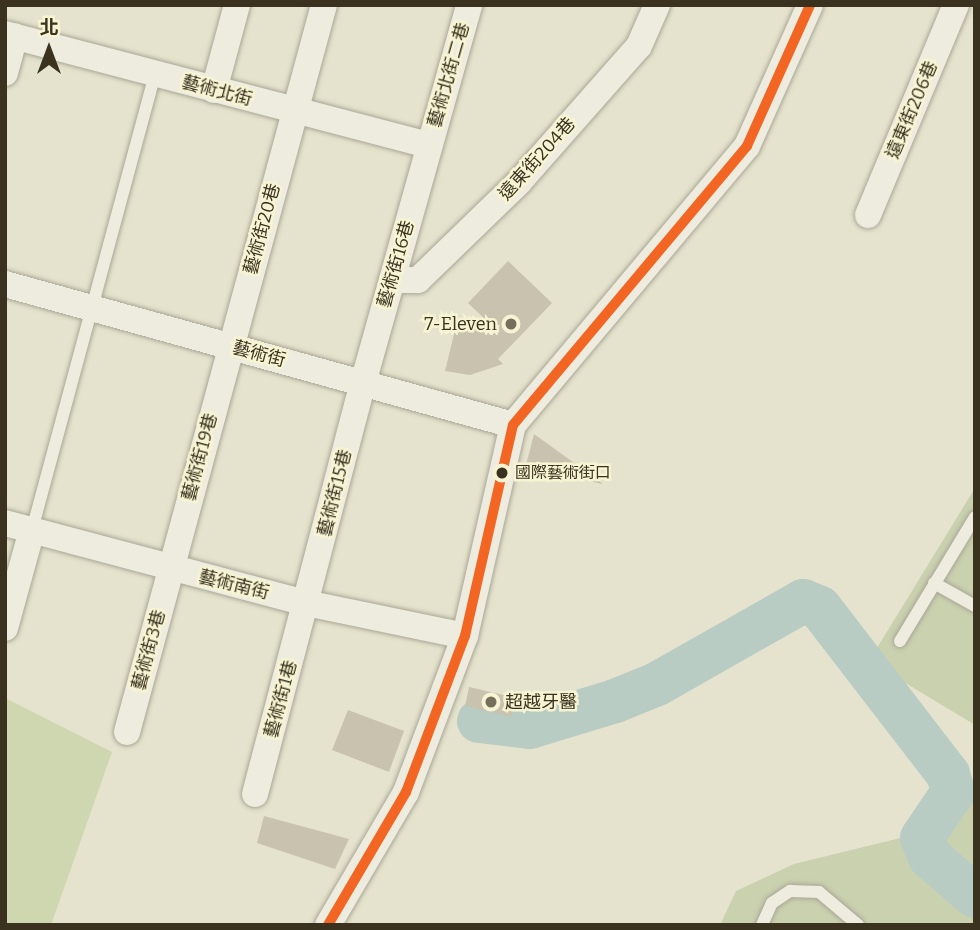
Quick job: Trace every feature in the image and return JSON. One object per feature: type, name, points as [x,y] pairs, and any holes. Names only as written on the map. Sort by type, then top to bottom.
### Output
[{"type":"street","points":[[214,90],[237,5]]},
{"type":"street","name":"藝術街20巷","points":[[230,346],[324,5]]},
{"type":"street","name":"藝術北街二巷","points":[[429,145],[469,5]]},
{"type":"street","name":"遠東街204巷","points":[[392,280],[418,280],[519,182],[639,46],[657,5]]},
{"type":"street","points":[[328,925],[406,792],[466,636],[513,425],[747,146],[810,5]]},
{"type":"street","name":"遠東街206巷","points":[[868,215],[956,5]]},
{"type":"street","points":[[5,73],[10,35]]},
{"type":"street","name":"藝術北街","points":[[10,35],[293,112],[429,145]]},
{"type":"street","name":"藝術街16巷","points":[[363,383],[429,145]]},
{"type":"street","name":"藝術街","points":[[5,284],[513,425]]},
{"type":"street","name":"藝術街19巷","points":[[171,568],[230,346]]},
{"type":"street","name":"藝術街15巷","points":[[306,603],[363,383]]},
{"type":"street","name":"藝術南街","points":[[5,523],[306,603],[466,636]]},
{"type":"street","points":[[5,628],[32,530]]},
{"type":"street","name":"藝術街3巷","points":[[127,733],[171,568]]},
{"type":"street","name":"藝術街1巷","points":[[255,794],[306,603]]},
{"type":"lane","points":[[32,530],[155,74]]},
{"type":"lane","points":[[900,641],[975,517]]},
{"type":"lane","points":[[934,583],[975,606]]},
{"type":"lane","points":[[762,925],[772,903],[790,891],[819,892],[858,925]]},
{"type":"green space","points":[[975,488],[975,725],[869,661]]},
{"type":"green space","points":[[5,698],[112,752],[51,925],[5,925]]},
{"type":"green space","points":[[975,778],[975,925],[720,925],[736,891],[794,864],[937,829]]},
{"type":"building","points":[[508,261],[552,303],[498,359],[503,364],[470,375],[445,371],[456,326],[488,322],[468,303]]},
{"type":"building","points":[[534,434],[602,483],[602,484],[526,465]]},
{"type":"building","name":"超越牙醫","points":[[469,687],[516,698],[512,717],[465,706]]},
{"type":"building","points":[[348,710],[404,731],[389,772],[332,750]]},
{"type":"building","points":[[264,816],[349,839],[335,869],[257,843]]},
{"type":"waterway","points":[[479,721],[530,727],[615,701],[657,684],[803,601],[820,608],[948,774],[953,792],[922,838],[930,857],[975,896]]},
{"type":"transit line","points":[[328,925],[406,792],[465,636],[513,425],[747,146],[810,5]]},
{"type":"place","name":"7-Eleven","points":[[511,324]]},
{"type":"place","name":"國際藝術街口","points":[[502,473]]},
{"type":"place","name":"超越牙醫","points":[[491,702]]}]
